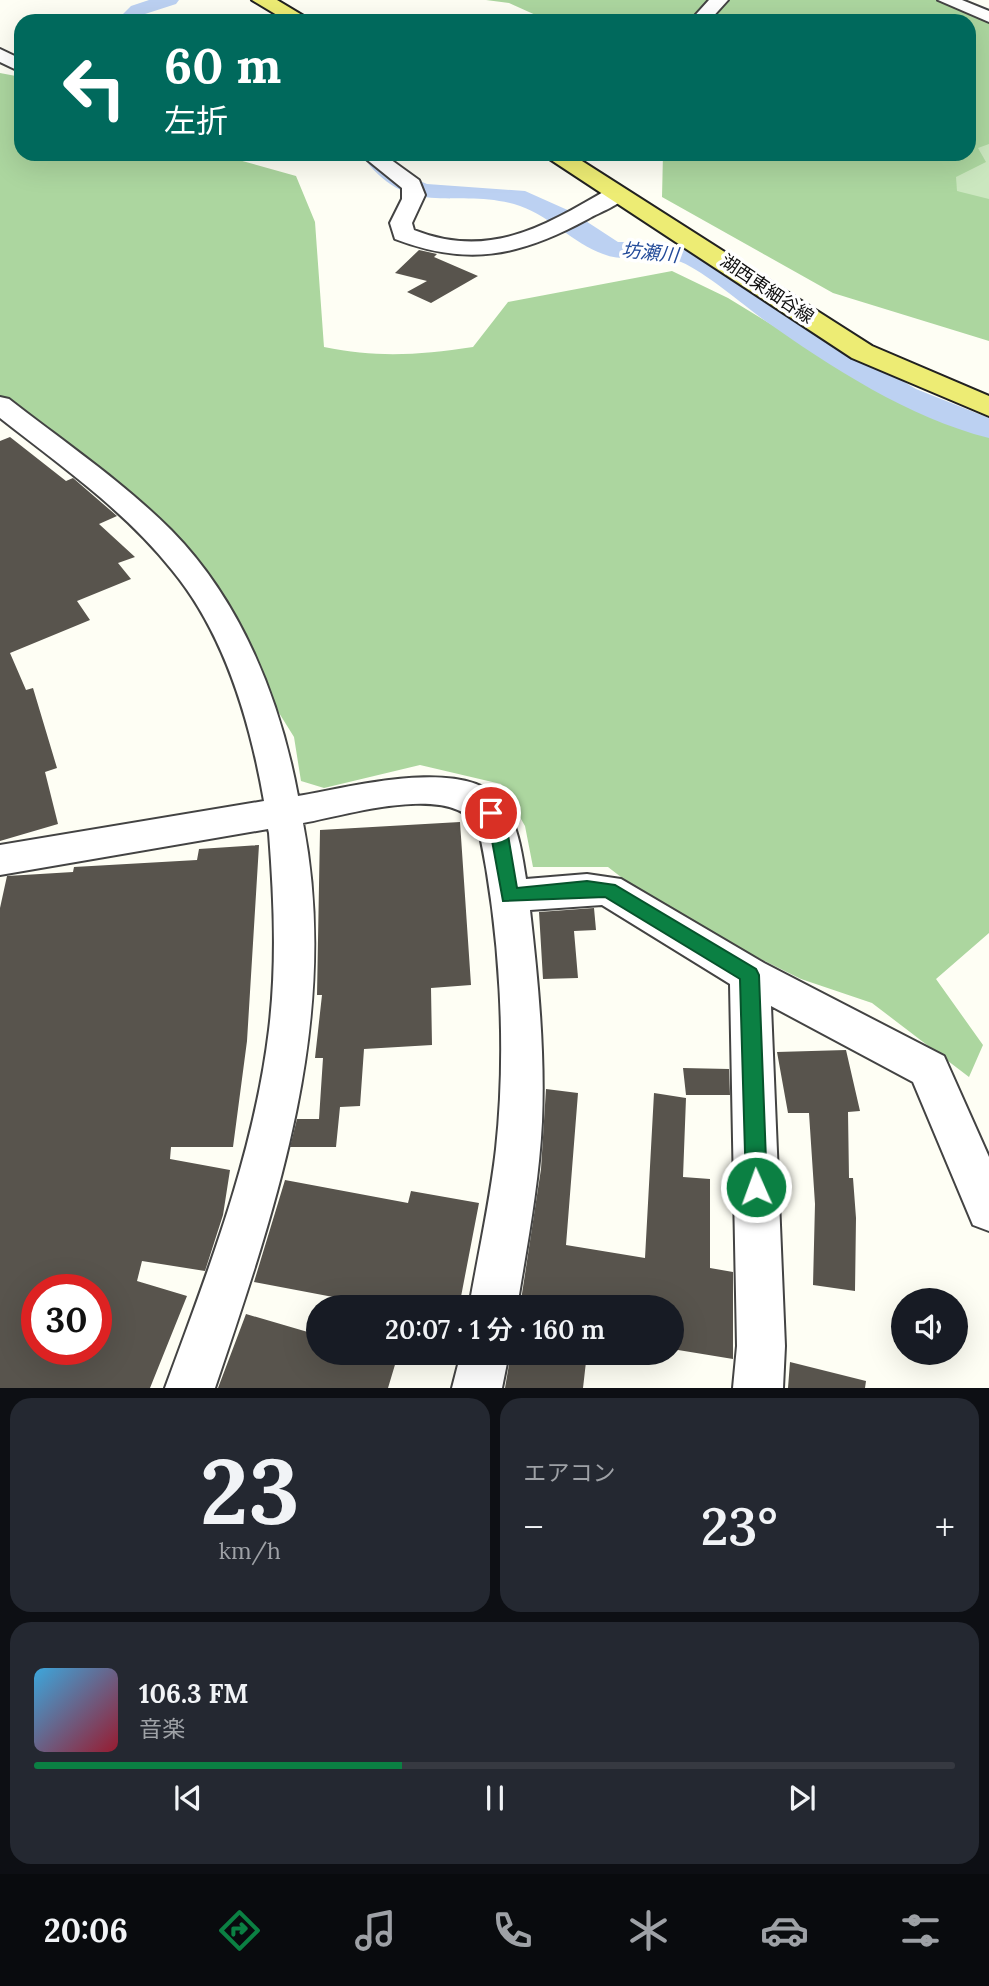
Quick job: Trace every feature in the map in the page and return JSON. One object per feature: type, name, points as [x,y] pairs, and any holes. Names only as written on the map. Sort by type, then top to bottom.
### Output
[{"type":"main road","points":[[262,0],[289,14]]},
{"type":"main road","name":"湖西東細谷線","points":[[565,161],[862,352],[989,407]]},
{"type":"street","points":[[706,14],[719,0]]},
{"type":"street","points":[[947,0],[989,17]]},
{"type":"street","points":[[380,161],[411,184],[415,192],[416,197],[401,223],[403,234],[445,247],[475,250],[509,247],[562,225],[618,194]]},
{"type":"street","points":[[8,421],[99,483],[156,534],[203,589],[229,634],[263,717],[286,811],[293,976],[281,1089],[247,1222],[190,1388]]},
{"type":"street","points":[[0,860],[421,789],[445,790],[471,797],[491,813],[500,835],[510,896],[521,1097],[508,1217],[495,1295]]},
{"type":"street","points":[[510,896],[587,889],[608,890],[750,975],[929,1069],[989,1209]]},
{"type":"street","points":[[750,975],[761,1346],[758,1388]]},
{"type":"street","points":[[477,1388],[482,1365]]},
{"type":"green space","points":[[486,0],[948,0],[989,10],[989,144],[978,148],[986,162],[956,177],[957,191],[989,199],[989,341],[833,293],[662,197],[663,161],[976,161],[976,14],[533,14],[509,3]]},
{"type":"green space","points":[[0,73],[14,76],[14,161],[242,161],[296,176],[315,222],[324,347],[362,353],[398,354],[473,347],[508,302],[672,271],[728,298],[896,401],[965,424],[989,436],[989,933],[936,979],[983,1045],[969,1077],[872,1003],[801,979],[714,936],[643,894],[608,867],[533,867],[525,826],[501,784],[420,765],[324,788],[301,781],[294,737],[223,623],[167,547],[0,405]]},
{"type":"green space","points":[[989,108],[989,209],[871,167],[917,161],[976,161],[976,139]]},
{"type":"building","points":[[419,250],[437,254],[434,257],[478,276],[431,303],[407,292],[427,281],[395,273]]},
{"type":"building","points":[[10,437],[66,481],[73,478],[117,516],[99,524],[135,557],[118,563],[131,579],[77,601],[90,620],[10,653],[26,690],[33,688],[57,768],[45,772],[58,824],[0,841],[0,441]]},
{"type":"building","points":[[460,822],[471,985],[431,988],[432,1045],[364,1049],[360,1106],[340,1107],[336,1147],[290,1147],[297,1119],[319,1119],[323,1058],[315,1058],[322,995],[317,995],[320,830]]},
{"type":"building","points":[[259,845],[247,1041],[233,1147],[171,1147],[170,1159],[230,1170],[223,1215],[205,1271],[142,1261],[137,1281],[187,1296],[150,1388],[0,1388],[0,908],[7,876],[73,872],[74,867],[197,860],[199,849]]},
{"type":"building","points":[[594,908],[596,930],[574,931],[578,978],[543,979],[539,912]]},
{"type":"building","points":[[846,1050],[860,1111],[848,1112],[849,1178],[853,1178],[856,1218],[855,1291],[813,1285],[815,1204],[809,1113],[788,1113],[777,1052]]},
{"type":"building","points":[[683,1068],[729,1069],[730,1095],[686,1095]]},
{"type":"building","points":[[546,1089],[578,1093],[566,1245],[645,1258],[654,1093],[686,1098],[683,1177],[710,1179],[710,1268],[733,1272],[733,1359],[684,1351],[684,1295],[522,1295],[541,1169]]},
{"type":"building","points":[[285,1180],[408,1203],[411,1191],[479,1203],[461,1295],[323,1295],[254,1282]]},
{"type":"building","points":[[246,1314],[306,1332],[306,1365],[395,1365],[388,1388],[218,1388]]},
{"type":"building","points":[[790,1362],[866,1381],[865,1388],[788,1388]]},
{"type":"building","points":[[509,1365],[586,1365],[583,1388],[505,1388]]},
{"type":"waterway","name":"坊瀬川","points":[[133,14],[169,0]]},
{"type":"waterway","name":"坊瀬川","points":[[381,161],[406,184],[423,191],[490,194],[525,199],[563,217],[610,248],[626,251],[664,250],[692,257],[787,323],[905,395],[989,429]]},
{"type":"route","points":[[491,813],[500,835],[510,896],[587,889],[608,890],[678,929],[750,975],[756,1187]]}]
